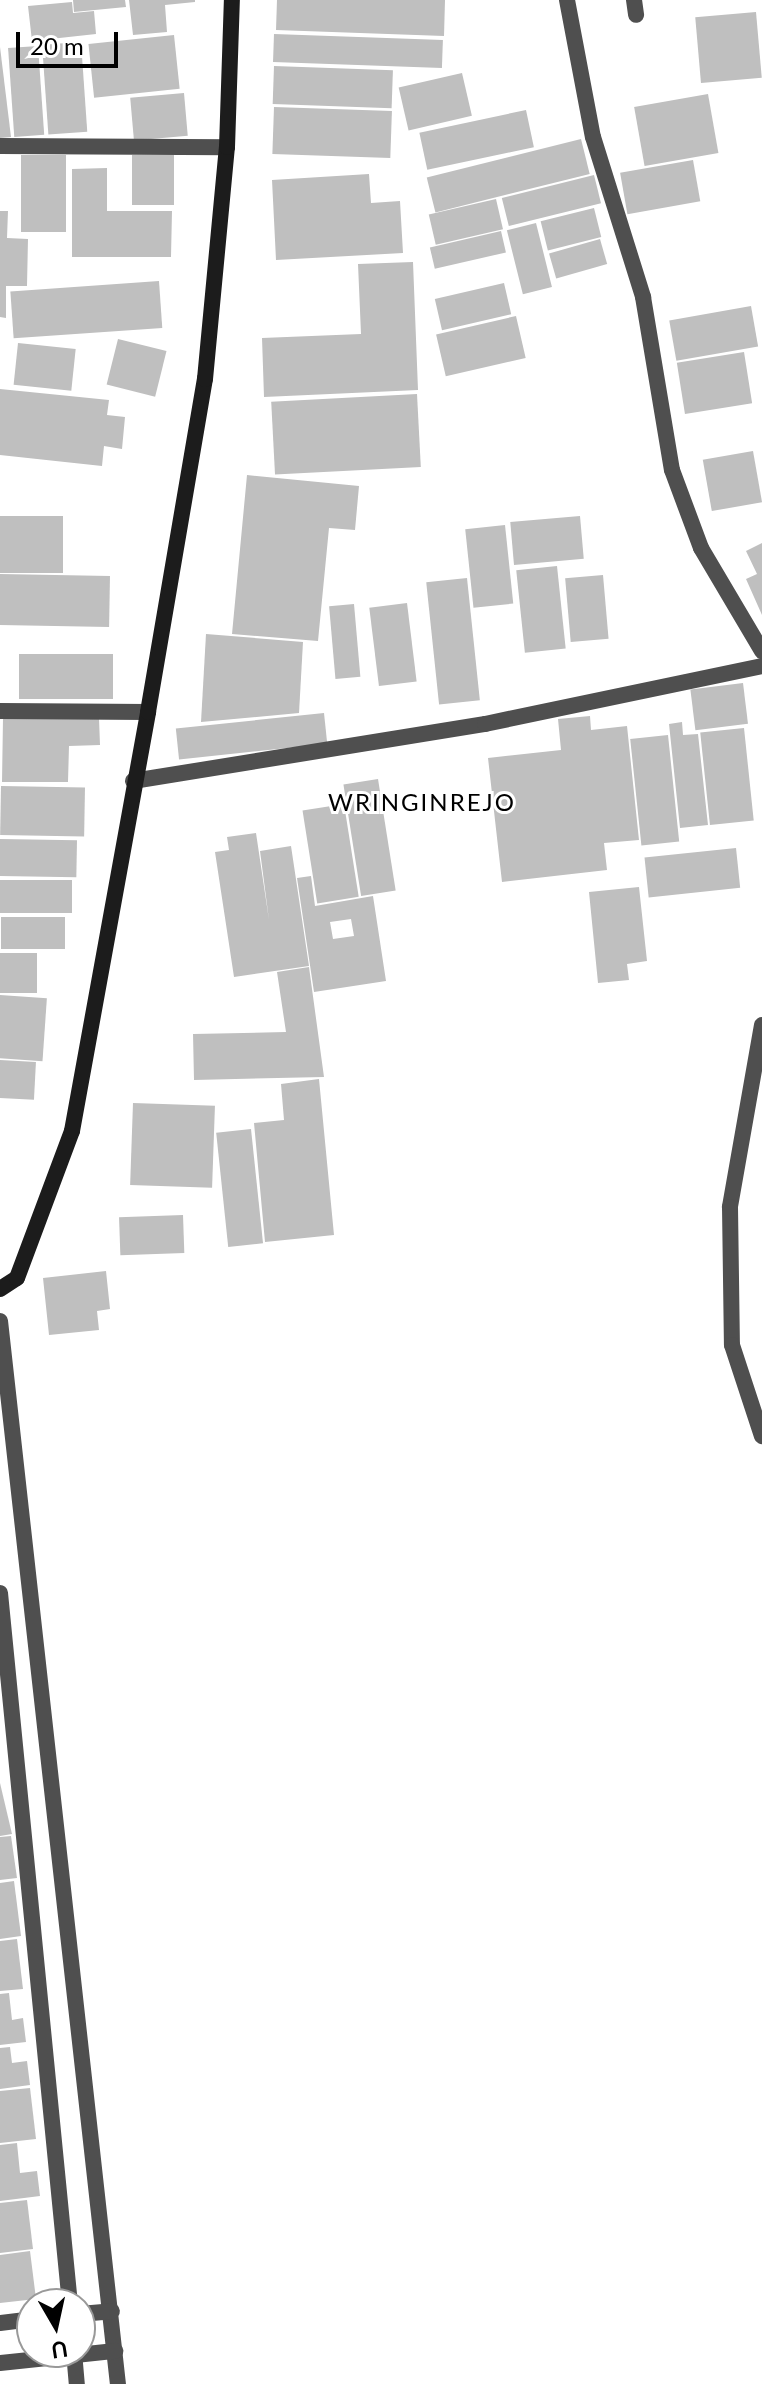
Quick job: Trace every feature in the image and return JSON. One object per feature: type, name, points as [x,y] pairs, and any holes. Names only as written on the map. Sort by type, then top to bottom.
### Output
[{"type":"main road","points":[[0,1289],[17,1278],[72,1131],[133,781],[148,712],[205,379],[227,147],[232,0]]},
{"type":"street","points":[[567,0],[593,137],[643,297],[672,470],[701,548],[762,651]]},
{"type":"street","points":[[0,146],[227,147]]},
{"type":"street","points":[[133,781],[485,724],[762,666]]},
{"type":"street","points":[[0,711],[148,712]]},
{"type":"street","points":[[762,1025],[730,1207],[732,1345],[762,1436]]},
{"type":"street","points":[[0,1321],[118,2384]]},
{"type":"street","points":[[0,1593],[68,2288]]},
{"type":"street","points":[[96,2312],[112,2311]]},
{"type":"street","points":[[96,2352],[115,2351]]},
{"type":"building","points":[[73,0],[125,0],[126,7],[74,12]]},
{"type":"building","points":[[129,0],[195,2],[165,5],[167,32],[133,35]]},
{"type":"building","points":[[277,0],[445,0],[444,36],[276,30]]},
{"type":"building","points":[[72,2],[73,13],[94,11],[96,34],[32,41],[28,6]]},
{"type":"building","points":[[756,12],[762,78],[701,83],[695,17]]},
{"type":"building","points":[[274,34],[443,40],[442,68],[273,62]]},
{"type":"building","points":[[174,35],[180,89],[94,98],[88,44]]},
{"type":"building","points":[[81,42],[87,132],[48,135],[42,45]]},
{"type":"building","points":[[38,46],[44,135],[14,137],[8,48]]},
{"type":"building","points":[[0,47],[11,137],[0,138]]},
{"type":"building","points":[[274,66],[393,70],[392,108],[273,104]]},
{"type":"building","points":[[462,73],[472,116],[409,130],[399,88]]},
{"type":"building","points":[[184,93],[188,136],[134,141],[130,98]]},
{"type":"building","points":[[708,94],[718,153],[645,166],[634,107]]},
{"type":"building","points":[[274,107],[392,111],[390,158],[272,154]]},
{"type":"building","points":[[526,110],[534,147],[427,170],[419,133]]},
{"type":"building","points":[[581,139],[590,174],[435,212],[427,177]]},
{"type":"building","points":[[21,155],[66,155],[66,232],[21,232]]},
{"type":"building","points":[[132,155],[174,155],[174,205],[132,205]]},
{"type":"building","points":[[693,160],[700,201],[627,214],[620,173]]},
{"type":"building","points":[[107,168],[107,211],[172,211],[171,257],[72,257],[72,169]]},
{"type":"building","points":[[369,174],[371,203],[400,201],[403,253],[276,260],[272,180]]},
{"type":"building","points":[[594,175],[601,203],[509,226],[502,198]]},
{"type":"building","points":[[496,199],[503,229],[436,245],[429,215]]},
{"type":"building","points":[[594,208],[601,237],[548,250],[541,221]]},
{"type":"building","points":[[0,211],[8,211],[7,238],[28,239],[27,286],[6,286],[6,318],[0,317]]},
{"type":"building","points":[[536,223],[552,287],[523,294],[507,230]]},
{"type":"building","points":[[501,231],[506,252],[435,269],[430,247]]},
{"type":"building","points":[[600,239],[607,264],[556,279],[549,254]]},
{"type":"building","points":[[413,262],[418,390],[264,397],[262,338],[361,334],[358,264]]},
{"type":"building","points":[[159,281],[162,328],[14,338],[10,291]]},
{"type":"building","points":[[504,283],[511,314],[442,330],[435,299]]},
{"type":"building","points":[[751,306],[758,346],[676,361],[669,320]]},
{"type":"building","points":[[516,316],[526,358],[446,376],[436,334]]},
{"type":"building","points":[[118,339],[167,351],[155,397],[107,385]]},
{"type":"building","points":[[18,343],[76,349],[71,391],[14,385]]},
{"type":"building","points":[[744,352],[752,403],[685,414],[677,363]]},
{"type":"building","points":[[0,389],[109,400],[107,415],[125,417],[122,449],[104,446],[102,466],[0,455]]},
{"type":"building","points":[[417,394],[421,467],[275,475],[271,402]]},
{"type":"building","points":[[753,451],[762,502],[712,511],[703,460]]},
{"type":"building","points":[[247,475],[359,486],[355,530],[329,528],[318,641],[232,634]]},
{"type":"building","points":[[0,516],[63,516],[63,573],[0,573]]},
{"type":"building","points":[[580,516],[584,559],[514,565],[510,522]]},
{"type":"building","points":[[505,525],[513,604],[473,608],[465,529]]},
{"type":"building","points":[[762,543],[762,615],[746,579],[757,574],[746,551]]},
{"type":"building","points":[[557,566],[566,649],[525,653],[516,570]]},
{"type":"building","points":[[0,574],[110,576],[109,627],[0,625]]},
{"type":"building","points":[[603,575],[609,639],[571,642],[565,578]]},
{"type":"building","points":[[467,578],[480,700],[439,705],[426,582]]},
{"type":"building","points":[[407,603],[417,681],[379,686],[369,608]]},
{"type":"building","points":[[354,604],[360,677],[335,679],[329,606]]},
{"type":"building","points":[[206,634],[303,642],[299,713],[201,722]]},
{"type":"building","points":[[19,654],[113,654],[113,699],[19,699]]},
{"type":"building","points":[[743,683],[748,724],[695,730],[690,689]]},
{"type":"building","points":[[324,713],[327,744],[179,759],[176,729]]},
{"type":"building","points":[[590,716],[591,730],[627,726],[639,840],[604,843],[607,870],[502,882],[488,758],[561,750],[558,719]]},
{"type":"building","points":[[3,718],[99,718],[100,745],[69,746],[68,782],[2,782]]},
{"type":"building","points":[[682,722],[683,735],[698,734],[708,825],[680,828],[669,724]]},
{"type":"building","points":[[744,728],[754,820],[710,825],[700,733]]},
{"type":"building","points":[[668,735],[679,841],[641,845],[630,739]]},
{"type":"building","points":[[378,779],[396,891],[361,896],[343,784]]},
{"type":"building","points":[[1,786],[85,787],[84,836],[0,835]]},
{"type":"building","points":[[344,804],[359,897],[317,903],[303,811]]},
{"type":"building","points":[[256,833],[269,920],[260,851],[291,846],[309,966],[234,977],[215,852],[229,850],[227,837]]},
{"type":"building","points":[[0,839],[77,840],[76,877],[0,876]]},
{"type":"building","points":[[736,848],[740,888],[649,897],[645,858]]},
{"type":"building","points":[[311,876],[315,906],[373,896],[386,981],[314,992],[297,878]],"holes":[[[351,919],[354,936],[333,939],[330,922]]]},
{"type":"building","points":[[0,880],[72,880],[72,913],[0,913]]},
{"type":"building","points":[[639,887],[647,961],[627,964],[629,980],[598,983],[589,892]]},
{"type":"building","points":[[1,917],[65,917],[65,949],[1,949]]},
{"type":"building","points":[[0,953],[37,953],[37,993],[0,993]]},
{"type":"building","points":[[309,967],[324,1077],[194,1080],[193,1034],[286,1032],[277,972]]},
{"type":"building","points":[[0,995],[47,998],[42,1061],[0,1058]]},
{"type":"building","points":[[0,1060],[36,1062],[34,1100],[0,1098]]},
{"type":"building","points":[[319,1079],[334,1235],[265,1242],[254,1123],[284,1120],[281,1084]]},
{"type":"building","points":[[133,1103],[215,1106],[212,1188],[130,1185]]},
{"type":"building","points":[[251,1129],[263,1243],[228,1247],[216,1133]]},
{"type":"building","points":[[183,1215],[184,1253],[120,1255],[119,1217]]},
{"type":"building","points":[[106,1271],[110,1309],[97,1311],[99,1330],[49,1335],[43,1278]]},
{"type":"building","points":[[0,1783],[12,1834],[0,1836]]},
{"type":"building","points":[[11,1836],[17,1878],[0,1880],[0,1837]]},
{"type":"building","points":[[14,1881],[21,1936],[0,1939],[0,1883]]},
{"type":"building","points":[[17,1939],[23,1989],[0,1991],[0,1941]]},
{"type":"building","points":[[9,1993],[12,2020],[23,2018],[26,2042],[0,2045],[0,1994]]},
{"type":"building","points":[[10,2047],[12,2063],[27,2061],[30,2085],[0,2089],[0,2048]]},
{"type":"building","points":[[30,2088],[36,2139],[0,2143],[0,2091]]},
{"type":"building","points":[[17,2143],[20,2173],[37,2171],[40,2196],[0,2201],[0,2145]]},
{"type":"building","points":[[27,2200],[33,2249],[0,2253],[0,2203]]},
{"type":"building","points":[[30,2251],[35,2288],[16,2288],[16,2301],[0,2303],[0,2255]]},
{"type":"district","name":"WRINGINREJO","points":[[422,802]]}]
